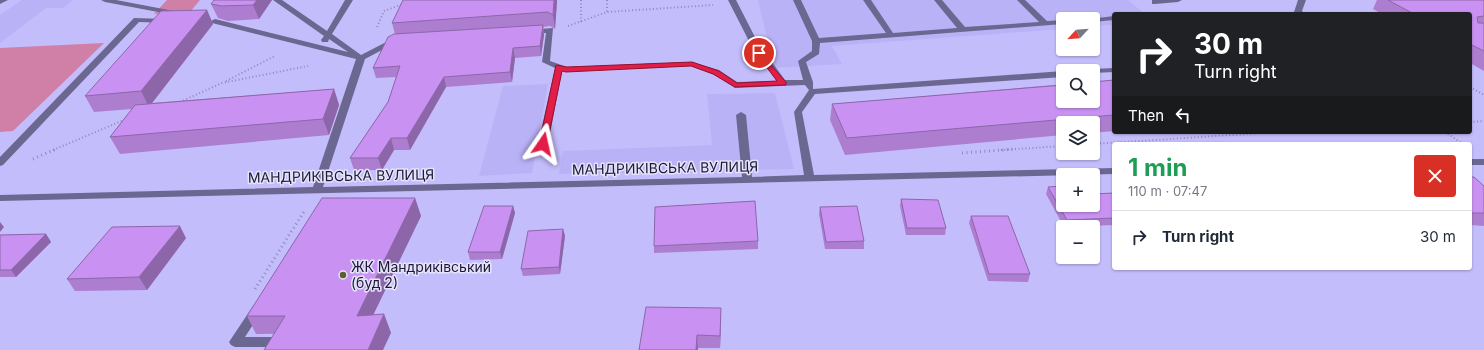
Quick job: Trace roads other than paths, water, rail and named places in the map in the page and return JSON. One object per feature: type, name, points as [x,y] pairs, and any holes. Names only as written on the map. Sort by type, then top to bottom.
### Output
[{"type":"street","points":[[0,2],[4,0]]},
{"type":"street","points":[[0,163],[137,20],[181,18],[105,0]]},
{"type":"street","points":[[277,0],[361,58]]},
{"type":"street","points":[[348,0],[325,40],[361,58]]},
{"type":"street","points":[[797,0],[816,41],[816,52],[802,61],[812,92]]},
{"type":"street","points":[[867,0],[891,35]]},
{"type":"street","points":[[938,0],[962,30]]},
{"type":"street","points":[[1021,0],[1045,23]]},
{"type":"street","points":[[1155,2],[1178,0]]},
{"type":"street","points":[[1298,12],[1302,0]]},
{"type":"street","points":[[733,2],[766,65],[783,83]]},
{"type":"street","points":[[1100,19],[1112,18]]},
{"type":"street","points":[[210,21],[361,58],[394,41],[402,40]]},
{"type":"street","points":[[816,41],[1056,22]]},
{"type":"street","points":[[519,32],[550,30],[546,62],[566,70],[692,64],[716,72],[735,85],[809,82]]},
{"type":"street","points":[[317,190],[361,58]]},
{"type":"street","points":[[543,144],[558,67]]},
{"type":"street","points":[[1100,71],[1112,70]]},
{"type":"street","points":[[812,92],[1056,75]]},
{"type":"street","points":[[810,179],[798,112],[812,92]]},
{"type":"street","points":[[741,114],[748,180]]},
{"type":"street","points":[[1472,162],[1484,162]]},
{"type":"street","name":"МАНДРИКІВСЬКА ВУЛИЦЯ","points":[[0,198],[1112,171]]},
{"type":"street","points":[[325,203],[333,190]]},
{"type":"street","points":[[265,296],[236,342],[280,342]]},
{"type":"place","name":"ЖК Мандриківський (буд 2)","points":[[343,275]]}]
